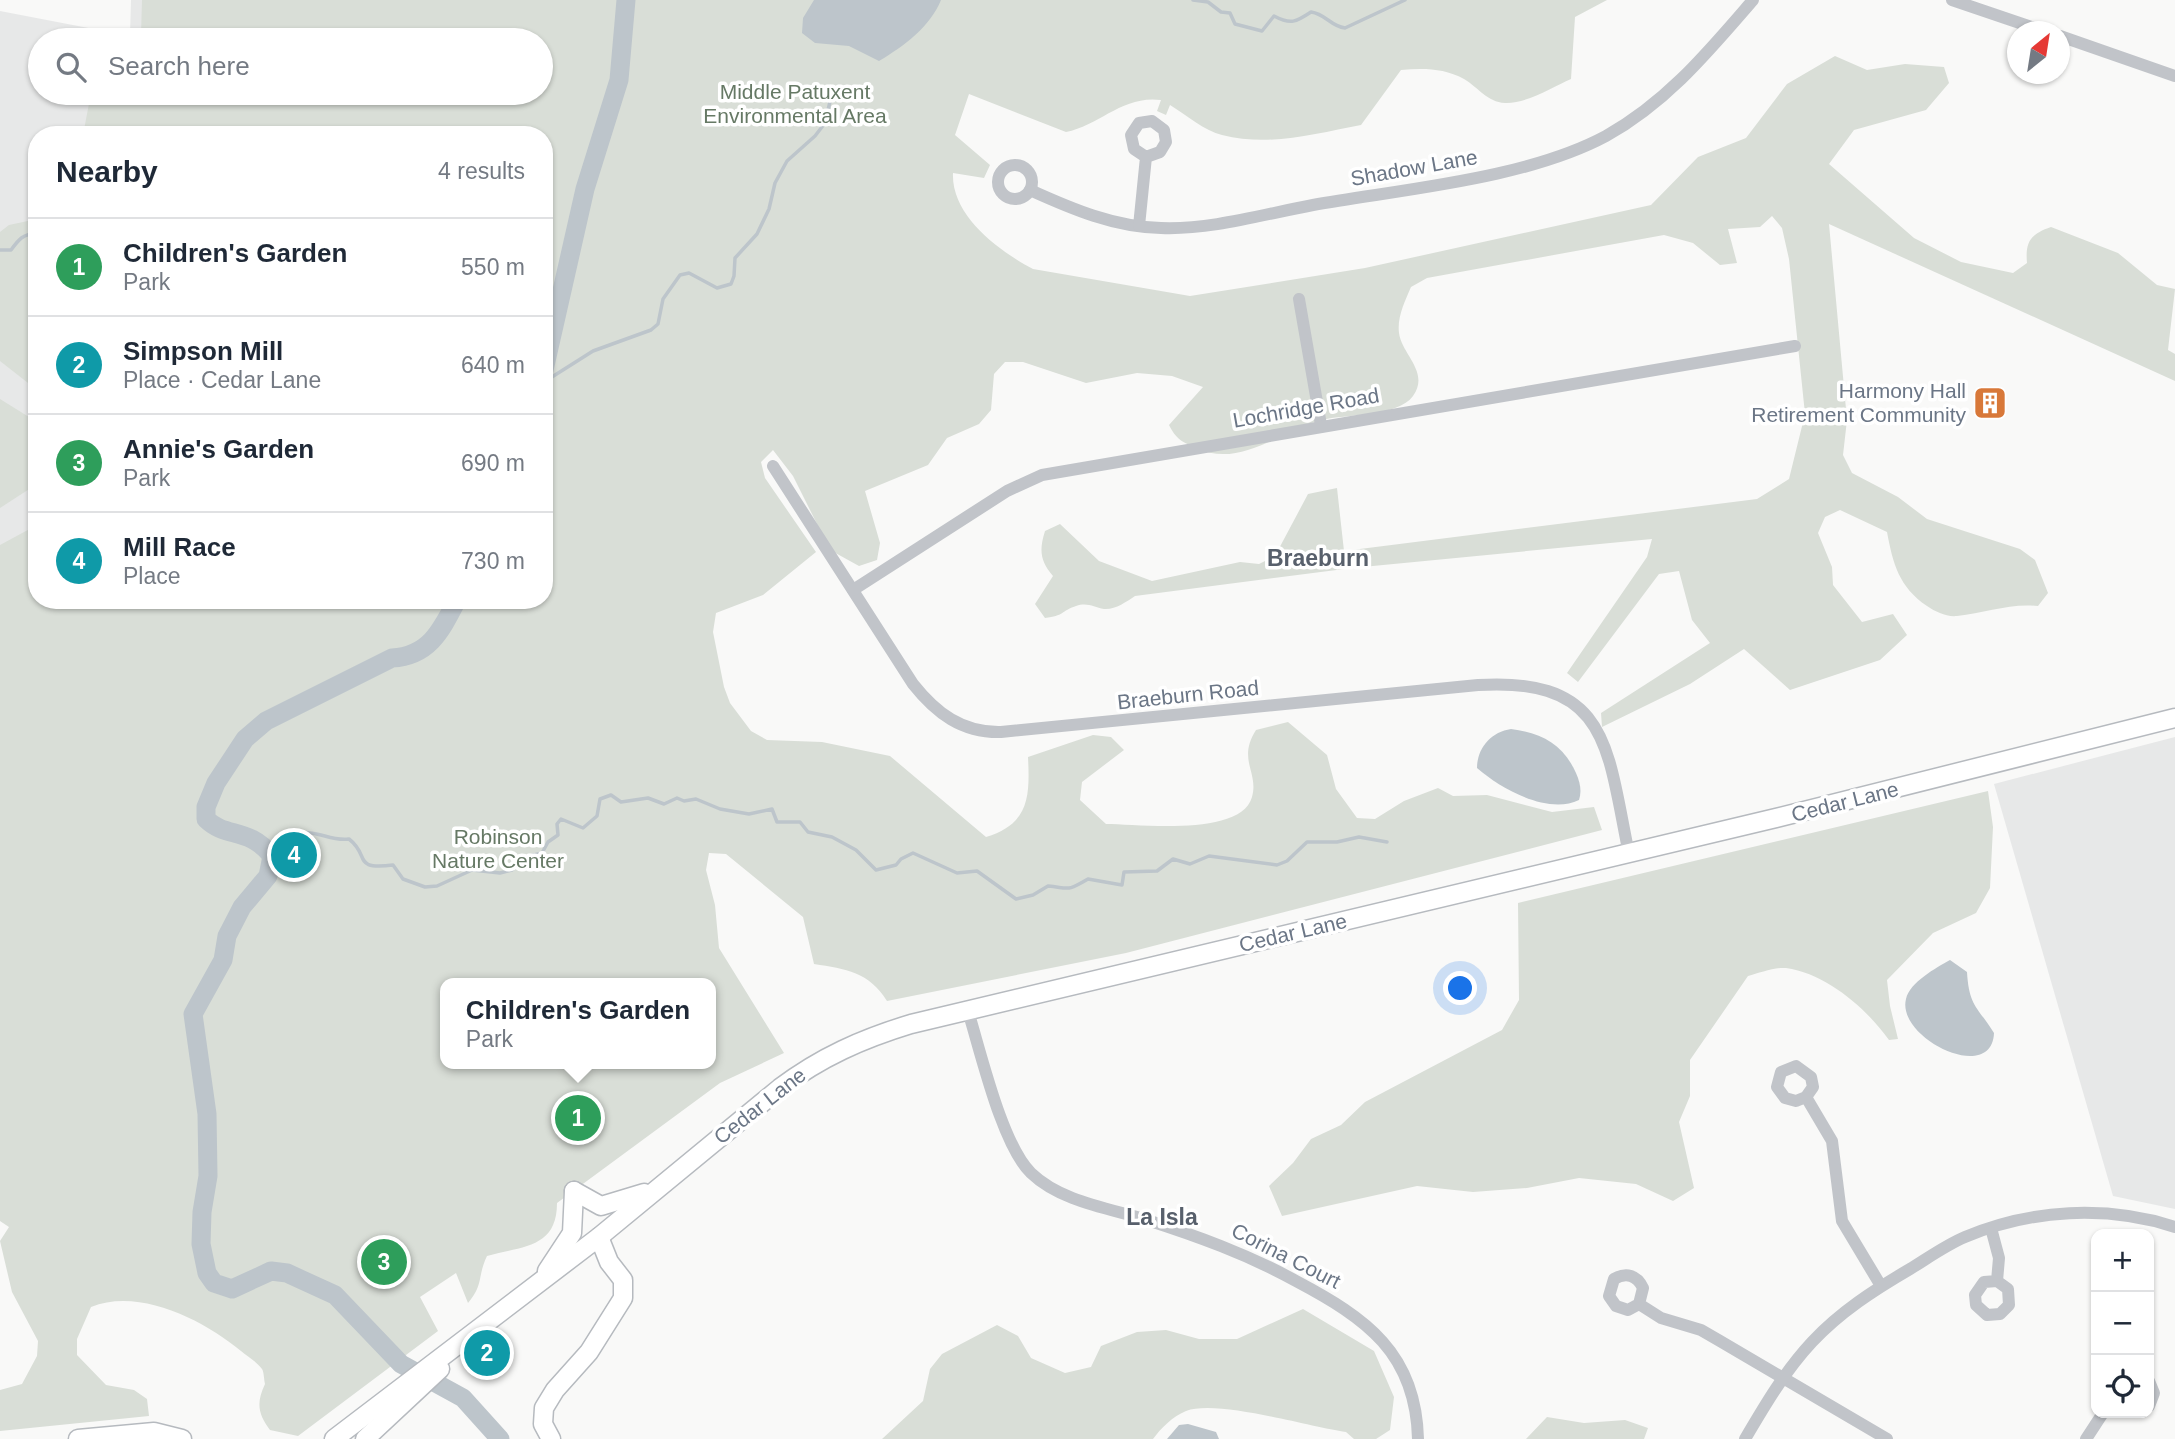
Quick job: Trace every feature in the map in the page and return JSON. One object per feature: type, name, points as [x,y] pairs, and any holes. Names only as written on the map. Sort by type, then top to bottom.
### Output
[{"type":"main road","name":"Cedar Lane","points":[[334,1439],[537,1286],[780,1088],[829,1055],[879,1034],[1629,854],[2175,718]]},
{"type":"main road","points":[[537,1286],[572,1233],[574,1191],[601,1206],[656,1189]]},
{"type":"main road","points":[[551,1439],[543,1424],[544,1408],[555,1390],[589,1352],[623,1298],[623,1280],[609,1262],[599,1237]]},
{"type":"main road","name":"Cedar Lane","points":[[365,1439],[494,1319]]},
{"type":"main road","points":[[78,1439],[154,1432],[182,1439]]},
{"type":"street","name":"Shadow Lane","points":[[1030,190],[1096,218],[1139,226],[1198,226],[1502,172],[1550,160],[1604,137],[1654,105],[1697,65],[1752,0]]},
{"type":"street","points":[[1952,0],[2014,21]]},
{"type":"street","points":[[2070,39],[2175,76]]},
{"type":"street","points":[[1139,226],[1146,157]]},
{"type":"street","points":[[1300,299],[1321,425]]},
{"type":"street","name":"Lochridge Road","points":[[853,590],[1007,491],[1042,475],[1321,425],[1795,346]]},
{"type":"street","name":"Braeburn Road","points":[[773,466],[913,684],[931,706],[963,726],[988,732],[1521,683],[1548,689],[1579,706],[1603,740],[1629,854]]},
{"type":"street","name":"Corina Court","points":[[968,1011],[1011,1143],[1029,1171],[1040,1181],[1071,1197],[1230,1248],[1351,1312],[1376,1333],[1398,1362],[1412,1395],[1418,1439]]},
{"type":"street","points":[[1806,1097],[1832,1140],[1842,1222],[1881,1286]]},
{"type":"street","points":[[1745,1439],[1783,1378],[1824,1330],[1881,1286],[1950,1244],[2023,1219],[2073,1212],[2134,1217],[2175,1227]]},
{"type":"street","points":[[1991,1228],[1999,1258],[1997,1281]]},
{"type":"street","points":[[1639,1304],[1661,1318],[1701,1330],[1887,1439]]},
{"type":"street","points":[[2086,1439],[2100,1418]]},
{"type":"shaded area","points":[[131,0],[555,0],[545,28],[130,28]]},
{"type":"shaded area","points":[[814,0],[941,0],[930,19],[915,35],[879,61],[849,46],[815,43],[802,33],[803,18]]},
{"type":"shaded area","points":[[0,11],[88,28],[28,28],[28,105],[539,105],[538,126],[28,126],[28,532],[0,546]]},
{"type":"shaded area","points":[[1511,729],[1542,737],[1565,754],[1579,780],[1579,800],[1567,804],[1539,802],[1499,784],[1477,768],[1486,742],[1491,737]]},
{"type":"shaded area","points":[[2175,737],[2175,1209],[2113,1196],[1994,784]]},
{"type":"shaded area","points":[[1950,960],[1967,972],[1972,1000],[1994,1033],[1989,1048],[1978,1055],[1963,1055],[1945,1050],[1929,1041],[1915,1028],[1907,1014],[1908,993],[1924,976]]},
{"type":"shaded area","points":[[1188,1424],[1216,1432],[1219,1439],[1167,1439],[1179,1425]]},
{"type":"green space","points":[[142,0],[1607,0],[1575,17],[1571,79],[1539,94],[1513,103],[1499,102],[1464,79],[1449,73],[1425,69],[1401,70],[1361,125],[1292,138],[1257,140],[1222,135],[1202,126],[1170,105],[1166,115],[1157,111],[1161,100],[1147,100],[1123,106],[1066,132],[969,94],[955,135],[990,165],[984,178],[953,173],[954,189],[968,218],[992,242],[1033,269],[1190,296],[1365,268],[1651,205],[1698,157],[1746,138],[1787,84],[1835,56],[1867,70],[1905,64],[1944,67],[1949,83],[1926,110],[1854,130],[1829,164],[1914,238],[1961,262],[2013,273],[2027,263],[2027,249],[2031,239],[2051,227],[2118,253],[2157,285],[2175,289],[2168,350],[2175,354],[2175,381],[1829,224],[1847,420],[1843,455],[1852,473],[1898,497],[1927,519],[2020,549],[2035,560],[2048,593],[2038,606],[2007,607],[1957,616],[1941,614],[1917,599],[1904,583],[1895,564],[1887,532],[1840,510],[1825,517],[1818,533],[1832,567],[1833,585],[1862,622],[1893,614],[1907,635],[1880,660],[1790,690],[1744,649],[1690,684],[1602,727],[1601,713],[1710,643],[1692,620],[1679,571],[1659,574],[1578,682],[1567,673],[1647,557],[1652,539],[1352,568],[1135,596],[1112,608],[1080,605],[1045,618],[1035,604],[1053,576],[1042,555],[1045,531],[1060,524],[1099,561],[1152,581],[1240,562],[1259,564],[1275,556],[1308,494],[1337,488],[1344,551],[1757,499],[1789,479],[1805,414],[1789,259],[1782,228],[1772,216],[1760,227],[1728,229],[1737,263],[1720,265],[1693,243],[1664,235],[1427,278],[1411,287],[1399,321],[1401,341],[1414,364],[1418,379],[1413,396],[1406,403],[1371,414],[1322,420],[1245,451],[1213,453],[1183,442],[1172,430],[1169,425],[1203,387],[1172,376],[1137,373],[1086,383],[1023,362],[1005,362],[994,374],[991,410],[979,424],[947,438],[928,465],[865,491],[880,543],[877,560],[859,566],[830,550],[793,476],[773,450],[761,462],[765,478],[816,552],[763,595],[716,613],[713,632],[724,687],[730,703],[751,731],[767,740],[822,742],[890,756],[986,837],[1011,825],[1019,817],[1027,796],[1028,757],[1093,735],[1111,737],[1124,750],[1082,782],[1080,800],[1106,824],[1187,826],[1229,818],[1244,810],[1252,797],[1253,780],[1248,750],[1256,730],[1288,722],[1327,755],[1336,789],[1357,818],[1375,819],[1404,801],[1438,788],[1453,796],[1487,795],[1552,812],[1594,807],[1602,830],[1126,953],[887,1001],[873,984],[856,973],[814,964],[803,917],[726,854],[709,853],[706,870],[715,905],[719,948],[784,1053],[720,1083],[557,1203],[551,1229],[544,1237],[525,1247],[487,1256],[476,1291],[468,1303],[456,1273],[420,1297],[438,1331],[298,1436],[270,1430],[266,1424],[260,1408],[260,1397],[265,1384],[263,1372],[252,1359],[226,1339],[190,1318],[150,1304],[129,1301],[91,1307],[77,1339],[77,1355],[106,1385],[134,1390],[147,1399],[149,1416],[0,1431],[0,1390],[22,1384],[37,1356],[38,1341],[12,1292],[0,1241],[9,1227],[0,1221],[0,545],[28,530],[28,609],[553,609],[553,126],[85,126],[89,105],[553,105],[553,28],[141,28]]},
{"type":"green space","points":[[28,221],[28,383],[0,361],[0,232],[9,225]]},
{"type":"green space","points":[[0,399],[28,416],[28,490],[0,508]]},
{"type":"green space","points":[[1988,791],[1993,827],[1990,888],[1976,913],[1933,933],[1887,980],[1898,1039],[1889,1040],[1857,1005],[1816,977],[1786,968],[1748,976],[1690,1060],[1690,1096],[1679,1122],[1694,1188],[1673,1201],[1636,1184],[1579,1178],[1527,1188],[1473,1192],[1417,1186],[1282,1216],[1269,1186],[1293,1163],[1311,1139],[1341,1125],[1365,1102],[1502,1030],[1519,1000],[1518,903]]},
{"type":"green space","points":[[1303,1309],[1374,1351],[1394,1397],[1390,1430],[1376,1439],[1354,1439],[1346,1432],[1241,1411],[1201,1408],[1176,1416],[1153,1439],[882,1439],[923,1401],[930,1369],[942,1354],[997,1325],[1018,1336],[1031,1358],[1065,1373],[1091,1367],[1101,1346],[1137,1332],[1166,1330],[1199,1339],[1237,1339]]},
{"type":"green space","points":[[1547,1417],[1584,1423],[1625,1420],[1648,1428],[1644,1439],[1526,1439]]},
{"type":"waterway","points":[[553,330],[585,189],[619,80],[626,0]]},
{"type":"waterway","points":[[1193,0],[1208,2],[1221,12],[1230,13],[1235,24],[1262,31],[1274,16],[1293,21],[1311,12],[1345,28],[1405,0]]},
{"type":"waterway","points":[[553,376],[593,351],[651,330],[658,324],[663,299],[680,275],[689,273],[717,288],[731,284],[735,258],[757,234],[769,209],[775,183],[787,161],[815,136],[825,123],[832,93]]},
{"type":"waterway","points":[[0,250],[11,250],[28,235]]},
{"type":"waterway","points":[[452,609],[439,631],[425,647],[405,656],[392,658],[266,721],[245,739],[216,783],[206,807],[206,819],[214,825],[254,840],[272,856],[268,876],[242,907],[227,936],[223,960],[193,1014],[207,1114],[208,1176],[202,1212],[201,1244],[207,1273],[214,1283],[232,1289],[271,1271],[287,1273],[335,1295],[401,1364],[463,1398],[500,1439]]},
{"type":"waterway","points":[[272,856],[289,854],[300,834],[312,833],[349,839],[366,863],[393,865],[403,879],[425,887],[437,886],[472,870],[500,873],[512,870],[526,857],[542,853],[548,842],[558,835],[557,824],[561,819],[583,828],[597,816],[600,799],[611,795],[621,802],[648,798],[664,804],[677,798],[684,801],[696,799],[720,809],[749,814],[772,809],[777,822],[800,822],[808,832],[832,837],[856,850],[876,870],[896,865],[913,853],[957,873],[977,871],[1016,899],[1033,895],[1048,886],[1068,888],[1088,879],[1122,885],[1124,872],[1157,871],[1173,859],[1190,864],[1209,856],[1277,865],[1287,861],[1307,842],[1337,842],[1359,837],[1387,842]]},
{"type":"place","name":"Harmony Hall Retirement Community","points":[[1990,403]]},
{"type":"place","name":"Mill Race","points":[[294,855]]},
{"type":"place","name":"Children's Garden","points":[[578,1118]]},
{"type":"place","name":"Annie's Garden","points":[[384,1262]]},
{"type":"place","name":"Simpson Mill","points":[[487,1353]]},
{"type":"district","name":"Braeburn","points":[[1318,558]]},
{"type":"district","name":"La Isla","points":[[1162,1217]]},
{"type":"park label","name":"Middle Patuxent Environmental Area","points":[[795,104]]},
{"type":"park label","name":"Robinson Nature Center","points":[[498,849]]}]
